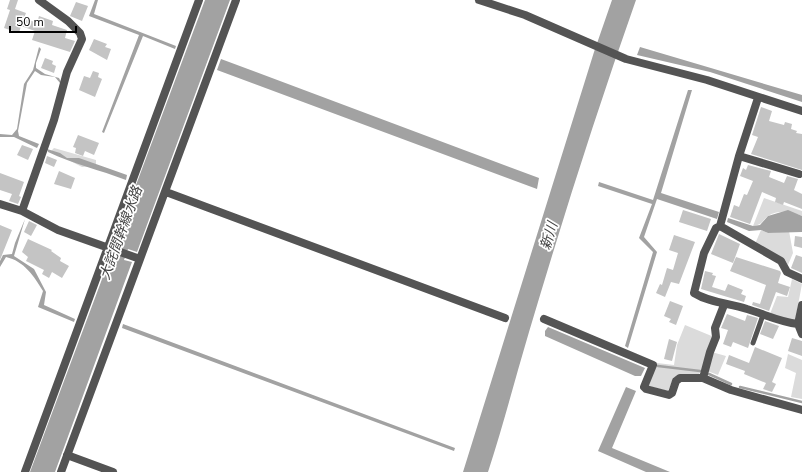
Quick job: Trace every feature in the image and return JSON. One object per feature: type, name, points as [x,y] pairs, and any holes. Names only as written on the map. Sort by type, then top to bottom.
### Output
[{"type":"street","points":[[22,211],[54,120],[67,72],[82,39],[80,33],[68,21],[39,0]]},
{"type":"street","points":[[25,472],[199,0]]},
{"type":"street","points":[[61,472],[236,0]]},
{"type":"street","points":[[478,0],[525,15],[626,59],[707,80],[758,98],[802,111]]},
{"type":"street","points":[[758,98],[739,156],[720,226],[716,228],[704,253],[694,293],[700,297],[724,305],[745,308],[763,315],[798,324]]},
{"type":"street","points":[[739,156],[799,174]]},
{"type":"street","points":[[166,192],[505,318]]},
{"type":"street","points":[[0,204],[22,211],[58,230],[140,259]]},
{"type":"street","points":[[720,226],[781,261],[787,272],[802,279]]},
{"type":"street","points":[[703,378],[716,337],[715,328],[724,305]]},
{"type":"street","points":[[802,305],[798,324],[802,334]]},
{"type":"street","points":[[544,319],[653,365],[644,387],[646,389],[669,395],[672,393],[676,381],[680,378],[703,378],[731,390],[802,410]]},
{"type":"street","points":[[67,455],[113,472]]},
{"type":"lane","points":[[753,343],[763,315]]},
{"type":"shaded area","points":[[54,148],[96,160],[96,166],[82,167],[51,151]]},
{"type":"shaded area","points":[[764,198],[802,211],[802,216],[789,212],[776,212],[768,216],[760,224],[753,226]]},
{"type":"shaded area","points":[[761,230],[768,233],[789,231],[793,253],[788,265],[785,260],[755,244]]},
{"type":"shaded area","points":[[792,279],[802,284],[795,321],[770,314],[777,296],[788,297]]},
{"type":"shaded area","points":[[685,325],[714,337],[708,351],[726,356],[718,375],[702,369],[698,376],[674,377],[668,391],[648,386],[657,363],[674,365],[677,345]]},
{"type":"shaded area","points":[[788,354],[802,360],[802,399],[791,397],[796,373],[785,368]]},
{"type":"water","points":[[95,0],[98,0],[94,14],[176,46],[175,49],[143,36],[104,133],[102,132],[139,35],[89,16]]},
{"type":"water","name":"大詫間幹線水路","points":[[205,0],[230,0],[137,252],[128,249],[124,260],[132,262],[55,472],[30,472],[111,255],[119,257],[123,247],[114,244]]},
{"type":"water","name":"新川","points":[[612,0],[636,0],[607,83],[567,207],[488,472],[463,472],[594,52]]},
{"type":"water","points":[[39,47],[41,49],[36,63],[36,68],[45,74],[59,78],[61,82],[60,83],[55,77],[41,75],[35,71],[27,83],[18,131],[19,136],[39,144],[37,148],[14,137],[0,137],[0,134],[12,135],[17,129],[24,84],[33,70]]},
{"type":"water","points":[[640,47],[802,95],[802,102],[710,72],[637,55]]},
{"type":"water","points":[[221,59],[539,178],[537,189],[217,70]]},
{"type":"water","points":[[688,90],[692,90],[661,193],[719,212],[717,219],[657,199],[644,237],[657,252],[628,348],[625,346],[653,252],[639,238],[652,204],[598,186],[599,182],[653,200]]},
{"type":"water","points":[[47,149],[60,153],[67,158],[79,158],[127,175],[126,180],[67,160],[48,152]]},
{"type":"water","points":[[788,210],[802,216],[802,232],[768,233],[761,230],[749,231],[727,222],[728,218],[753,226],[760,225],[768,216]]},
{"type":"water","points":[[25,219],[14,256],[34,269],[46,292],[44,305],[75,319],[74,322],[38,307],[43,291],[28,270],[18,262],[6,257],[0,267],[0,261],[3,255],[12,254]]},
{"type":"water","points":[[123,324],[455,448],[454,451],[122,328]]},
{"type":"water","points":[[548,327],[645,368],[641,376],[635,376],[545,336],[545,331]]},
{"type":"water","points":[[626,387],[636,391],[612,448],[670,472],[646,472],[598,451]]},
{"type":"building","points":[[10,0],[18,0],[15,9],[26,13],[24,18],[37,23],[39,16],[53,21],[52,25],[67,30],[65,38],[75,41],[70,52],[32,40],[35,31],[21,26],[19,33],[4,28],[10,10],[7,9]]},
{"type":"building","points":[[76,2],[88,6],[82,21],[70,16]]},
{"type":"building","points":[[94,39],[107,44],[105,47],[111,49],[107,60],[89,50]]},
{"type":"building","points":[[45,58],[53,61],[52,64],[56,66],[54,73],[41,68]]},
{"type":"building","points":[[93,71],[99,73],[98,77],[102,79],[95,97],[79,90],[84,76],[90,78]]},
{"type":"building","points":[[761,107],[772,111],[769,121],[784,125],[785,122],[792,124],[791,129],[797,131],[796,133],[802,134],[802,170],[751,154],[758,137],[752,135]]},
{"type":"building","points":[[78,135],[99,143],[94,155],[85,151],[83,156],[75,153],[76,148],[73,147]]},
{"type":"building","points":[[22,145],[33,149],[28,160],[17,155]]},
{"type":"building","points":[[47,156],[57,160],[54,167],[45,163]]},
{"type":"building","points":[[748,165],[771,171],[769,177],[784,183],[787,176],[798,179],[794,190],[802,194],[802,209],[784,202],[783,205],[775,202],[776,198],[762,192],[750,224],[730,217],[734,205],[739,207],[744,194],[747,195],[753,181],[740,176],[743,168],[746,170]]},
{"type":"building","points":[[59,171],[75,178],[71,189],[54,184]]},
{"type":"building","points":[[0,173],[24,182],[18,204],[9,201],[12,194],[0,190]]},
{"type":"building","points":[[683,210],[711,219],[707,231],[679,222]]},
{"type":"building","points":[[29,221],[37,225],[31,236],[24,232]]},
{"type":"building","points":[[0,225],[12,230],[0,260]]},
{"type":"building","points":[[719,234],[740,244],[733,263],[711,254]]},
{"type":"building","points":[[674,235],[695,242],[679,284],[671,282],[665,297],[656,293],[660,284],[662,285],[667,268],[673,270],[678,253],[669,250]]},
{"type":"building","points":[[795,236],[802,237],[802,248],[794,246]]},
{"type":"building","points":[[28,239],[52,250],[51,251],[61,258],[60,261],[69,266],[62,278],[52,272],[49,278],[42,274],[44,270],[26,261],[28,257],[22,252]]},
{"type":"building","points":[[796,255],[802,257],[802,273],[791,268]]},
{"type":"building","points":[[736,257],[780,271],[781,273],[778,283],[790,287],[787,296],[776,292],[769,311],[752,305],[753,302],[760,304],[766,285],[730,271]]},
{"type":"building","points":[[705,271],[713,273],[712,275],[716,276],[712,287],[725,291],[728,284],[743,290],[741,294],[746,296],[744,302],[701,289]]},
{"type":"building","points":[[670,301],[683,306],[676,325],[669,322],[671,319],[664,316]]},
{"type":"building","points":[[727,314],[745,321],[747,315],[758,318],[748,348],[733,342],[731,347],[723,344],[728,330],[721,328]]},
{"type":"building","points":[[765,321],[779,326],[773,339],[760,334]]},
{"type":"building","points":[[792,338],[802,341],[802,356],[788,351]]},
{"type":"building","points":[[669,339],[677,342],[672,361],[664,359]]},
{"type":"building","points":[[755,347],[782,358],[772,382],[776,384],[772,392],[763,389],[766,383],[744,374],[745,371],[726,364],[729,355],[749,363]]},
{"type":"waterway","points":[[658,366],[700,371]]},
{"type":"waterway","points":[[709,374],[731,384]]},
{"type":"waterway","points":[[740,387],[802,402]]}]
